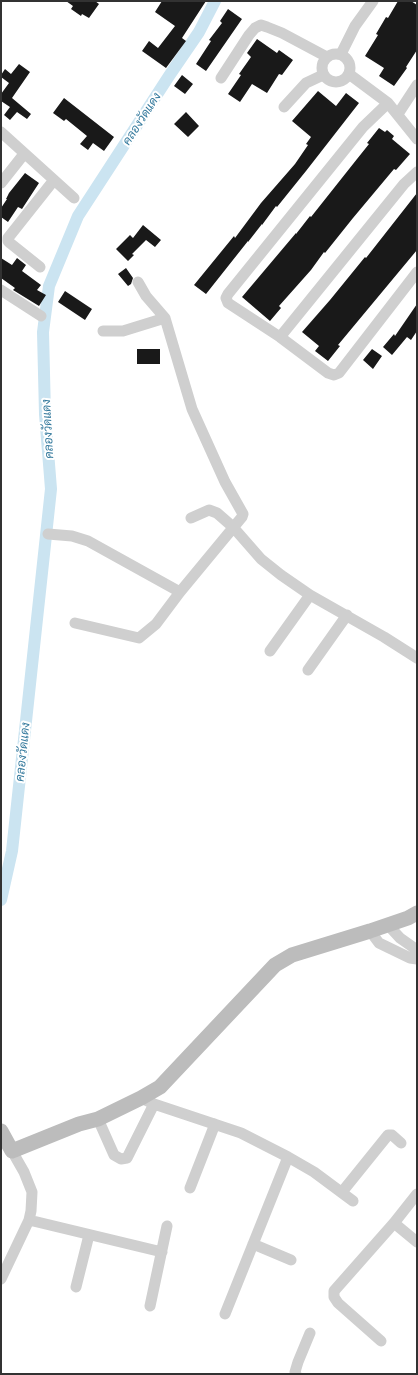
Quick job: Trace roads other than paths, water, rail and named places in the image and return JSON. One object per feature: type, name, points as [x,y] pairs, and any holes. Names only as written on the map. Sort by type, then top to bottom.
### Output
[{"type":"street","points":[[341,54],[355,26],[373,1]]},
{"type":"street","points":[[221,78],[249,35],[260,25],[282,33],[327,57]]},
{"type":"street","points":[[341,54],[348,60],[350,69],[349,74],[344,80],[336,83],[329,81],[323,75],[322,65],[327,57],[341,54]]},
{"type":"street","points":[[349,74],[388,103],[417,139]]},
{"type":"street","points":[[284,107],[306,82],[323,75]]},
{"type":"street","points":[[398,114],[417,85]]},
{"type":"street","points":[[388,103],[363,127],[226,298],[228,303],[280,337],[334,376],[339,373],[417,272]]},
{"type":"street","points":[[1,132],[74,198]]},
{"type":"street","points":[[1,183],[24,154]]},
{"type":"street","points":[[280,337],[404,184],[417,172]]},
{"type":"street","points":[[40,266],[10,243],[8,238],[54,180]]},
{"type":"street","points":[[75,623],[139,638],[156,624],[243,514],[225,482],[192,409],[165,318],[146,296],[138,282]]},
{"type":"street","points":[[1,290],[41,316]]},
{"type":"street","points":[[103,331],[123,331],[165,318]]},
{"type":"street","points":[[191,518],[209,510],[217,513],[233,527],[260,559],[281,575],[310,595],[347,615],[417,658]]},
{"type":"street","points":[[48,534],[72,536],[88,541],[180,592]]},
{"type":"street","points":[[270,651],[310,595]]},
{"type":"street","points":[[308,670],[347,615]]},
{"type":"street","points":[[98,1119],[114,1155],[121,1159],[127,1158],[147,1101],[275,965],[292,954],[370,931],[408,918],[417,913]]},
{"type":"street","points":[[388,925],[400,938],[417,950]]},
{"type":"street","points":[[370,931],[379,943],[410,958],[417,959]]},
{"type":"street","points":[[12,1151],[79,1124],[98,1119],[147,1101],[241,1133],[314,1172],[353,1201]]},
{"type":"street","points":[[190,1188],[215,1124]]},
{"type":"street","points":[[1,1131],[24,1172],[32,1192],[29,1220],[1,1280]]},
{"type":"street","points":[[342,1192],[388,1135],[392,1135],[401,1143]]},
{"type":"street","points":[[225,1314],[288,1157]]},
{"type":"street","points":[[381,1341],[338,1303],[334,1297],[334,1291],[394,1224],[417,1194]]},
{"type":"street","points":[[29,1220],[162,1252]]},
{"type":"street","points":[[394,1224],[417,1242]]},
{"type":"street","points":[[150,1306],[167,1226]]},
{"type":"street","points":[[76,1287],[89,1235]]},
{"type":"street","points":[[253,1244],[291,1260]]},
{"type":"street","points":[[296,1374],[295,1372],[298,1362],[310,1333]]},
{"type":"waterway","name":"คลองวัดแดง","points":[[1,900],[12,851],[51,489],[45,414],[43,332],[49,286],[78,216],[199,32],[215,1]]}]
